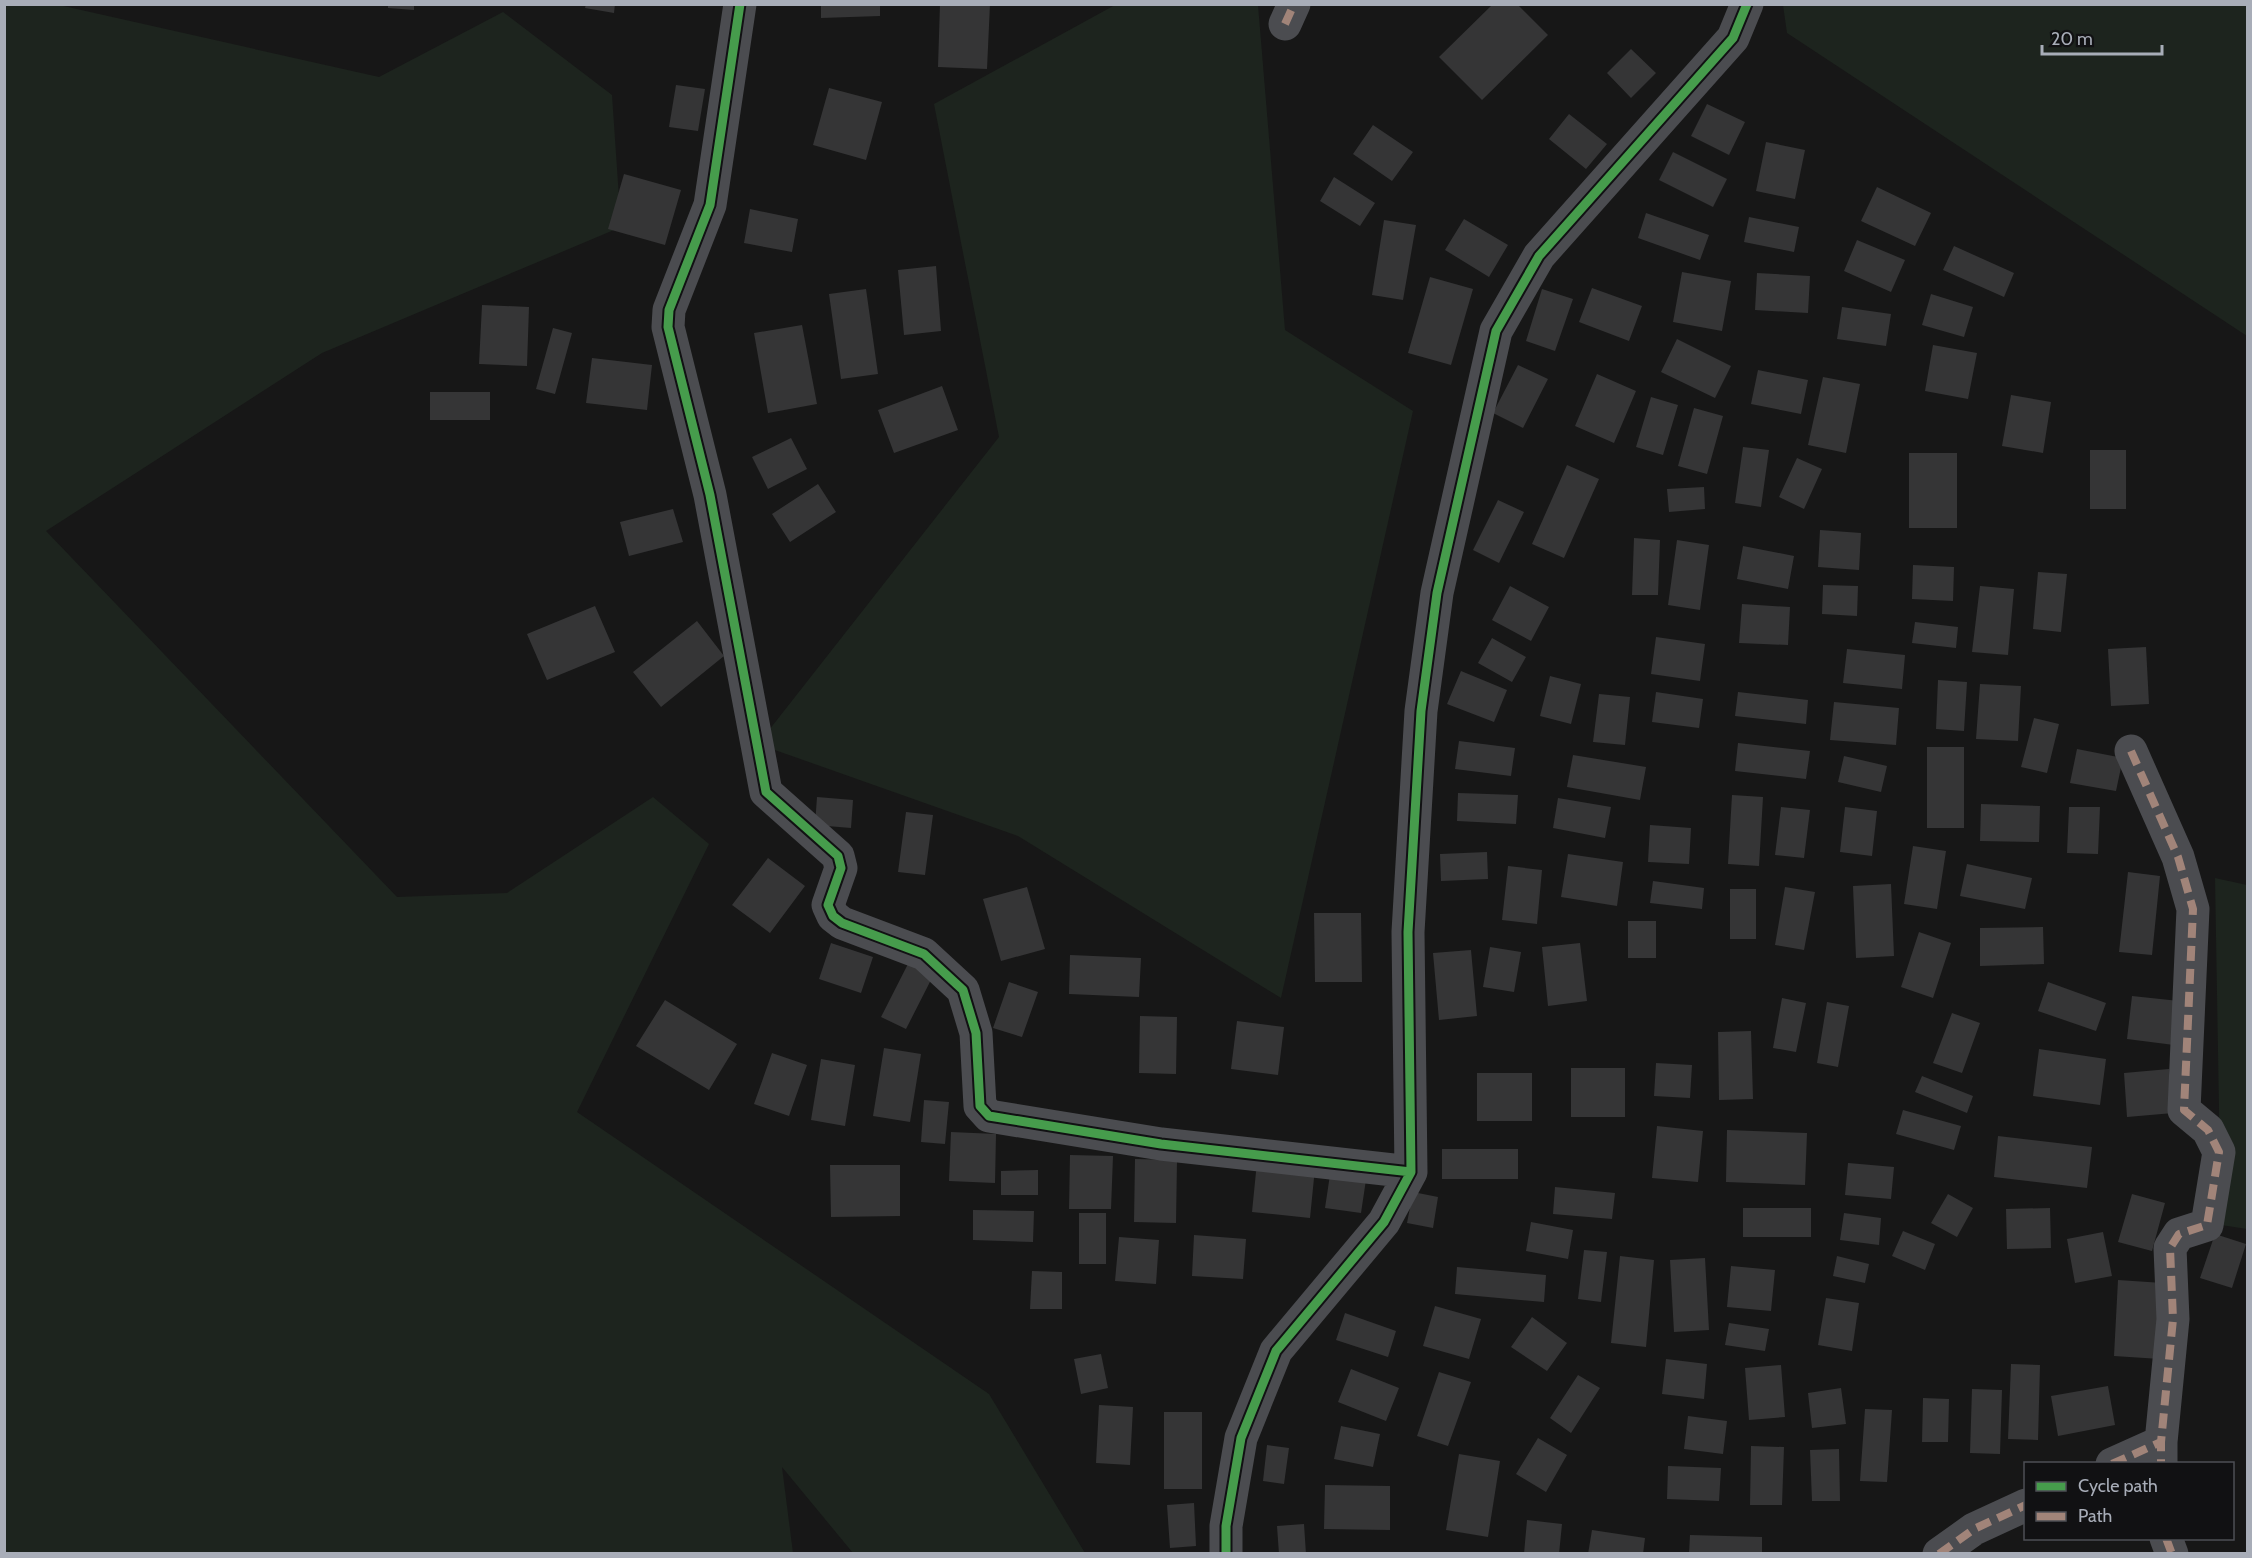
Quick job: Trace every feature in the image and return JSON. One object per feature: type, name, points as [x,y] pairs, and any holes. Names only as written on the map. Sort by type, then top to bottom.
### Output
[{"type":"street","points":[[740,4],[710,205],[669,310],[668,327],[710,495],[766,792],[838,856],[841,868],[828,905],[833,916],[842,923],[924,954],[963,990],[976,1034],[980,1106],[989,1116],[1161,1144],[1291,1161],[1412,1172]]},
{"type":"street","points":[[1226,1554],[1226,1526],[1241,1438],[1276,1351],[1384,1222],[1412,1172],[1408,932],[1421,711],[1437,594],[1496,331],[1539,256],[1733,38],[1746,4]]},
{"type":"street","points":[[2121,1462],[2161,1453],[2174,1319],[2170,1248],[2179,1234],[2207,1225],[2219,1152],[2208,1130],[2184,1110],[2193,909],[2178,857],[2131,751]]},
{"type":"street","points":[[1939,1554],[1974,1529],[2024,1505]]},
{"type":"street","points":[[2166,1540],[2172,1554]]},
{"type":"shaded area","points":[[5,5],[59,5],[379,77],[503,12],[612,95],[621,227],[322,353],[46,531],[397,897],[507,893],[653,797],[709,844],[577,1112],[989,1394],[1085,1553],[853,1553],[782,1467],[793,1553],[5,1554]]},
{"type":"shaded area","points":[[1115,5],[1258,5],[1285,330],[1413,411],[1281,998],[1018,836],[758,744],[999,437],[934,104]]},
{"type":"shaded area","points":[[1783,5],[2247,5],[2247,336],[1787,33]]},
{"type":"shaded area","points":[[2215,878],[2247,885],[2247,1229],[2221,1225]]},
{"type":"building","points":[[388,4],[414,4],[414,10],[388,8]]},
{"type":"building","points":[[586,4],[615,4],[614,13],[585,8]]},
{"type":"building","points":[[821,4],[880,4],[880,16],[821,18]]},
{"type":"building","points":[[940,4],[990,4],[987,69],[938,67]]},
{"type":"building","points":[[1493,4],[1517,4],[1548,35],[1482,100],[1439,57]]},
{"type":"building","points":[[1631,49],[1656,73],[1631,98],[1607,73]]},
{"type":"building","points":[[676,85],[705,89],[698,131],[669,127]]},
{"type":"building","points":[[829,88],[882,102],[866,160],[813,145]]},
{"type":"building","points":[[1707,104],[1745,122],[1729,155],[1691,136]]},
{"type":"building","points":[[1569,114],[1607,144],[1586,169],[1549,139]]},
{"type":"building","points":[[1373,125],[1413,152],[1392,181],[1353,154]]},
{"type":"building","points":[[1766,142],[1805,150],[1795,199],[1756,191]]},
{"type":"building","points":[[1673,152],[1727,179],[1713,207],[1659,180]]},
{"type":"building","points":[[624,174],[681,190],[665,245],[608,229]]},
{"type":"building","points":[[1334,177],[1375,203],[1360,226],[1320,201]]},
{"type":"building","points":[[1877,187],[1931,213],[1915,246],[1861,221]]},
{"type":"building","points":[[750,209],[798,219],[792,252],[744,243]]},
{"type":"building","points":[[1646,213],[1709,235],[1700,260],[1638,238]]},
{"type":"building","points":[[1749,217],[1799,227],[1794,252],[1744,242]]},
{"type":"building","points":[[1464,219],[1508,245],[1489,277],[1445,250]]},
{"type":"building","points":[[1384,220],[1416,225],[1403,300],[1372,295]]},
{"type":"building","points":[[1857,240],[1905,260],[1891,292],[1844,271]]},
{"type":"building","points":[[1954,246],[2014,273],[2004,297],[1943,270]]},
{"type":"building","points":[[936,266],[941,331],[904,335],[898,270]]},
{"type":"building","points":[[1682,272],[1731,281],[1722,331],[1673,322]]},
{"type":"building","points":[[1757,273],[1810,276],[1808,313],[1755,310]]},
{"type":"building","points":[[1430,277],[1473,289],[1451,365],[1408,353]]},
{"type":"building","points":[[1592,288],[1642,306],[1629,341],[1579,322]]},
{"type":"building","points":[[866,289],[878,374],[841,379],[829,294]]},
{"type":"building","points":[[1542,289],[1573,299],[1555,351],[1526,341]]},
{"type":"building","points":[[1931,294],[1973,307],[1964,337],[1922,325]]},
{"type":"building","points":[[482,305],[529,307],[527,366],[479,364]]},
{"type":"building","points":[[1842,307],[1891,314],[1886,346],[1837,339]]},
{"type":"building","points":[[802,325],[817,404],[768,413],[754,333]]},
{"type":"building","points":[[553,328],[572,333],[555,394],[536,389]]},
{"type":"building","points":[[1677,339],[1731,366],[1715,398],[1661,372]]},
{"type":"building","points":[[1933,345],[1977,353],[1968,399],[1925,391]]},
{"type":"building","points":[[592,358],[652,365],[647,410],[586,403]]},
{"type":"building","points":[[1518,365],[1548,379],[1523,428],[1493,413]]},
{"type":"building","points":[[1758,370],[1808,380],[1801,414],[1751,404]]},
{"type":"building","points":[[1597,374],[1636,391],[1614,443],[1575,426]]},
{"type":"building","points":[[1823,377],[1860,384],[1846,453],[1808,445]]},
{"type":"building","points":[[942,386],[958,430],[894,453],[878,410]]},
{"type":"building","points":[[430,392],[490,392],[490,420],[430,420]]},
{"type":"building","points":[[2011,395],[2051,402],[2043,453],[2002,446]]},
{"type":"building","points":[[1651,397],[1678,405],[1663,455],[1636,447]]},
{"type":"building","points":[[1694,408],[1723,416],[1707,474],[1678,466]]},
{"type":"building","points":[[791,438],[807,469],[768,489],[752,457]]},
{"type":"building","points":[[1743,447],[1769,450],[1761,507],[1735,503]]},
{"type":"building","points":[[2090,450],[2126,450],[2126,509],[2090,509]]},
{"type":"building","points":[[1909,453],[1957,453],[1957,528],[1909,528]]},
{"type":"building","points":[[1797,458],[1822,469],[1804,509],[1779,497]]},
{"type":"building","points":[[1567,465],[1599,479],[1564,558],[1532,544]]},
{"type":"building","points":[[818,484],[836,512],[790,542],[772,514]]},
{"type":"building","points":[[1704,487],[1705,509],[1669,512],[1667,489]]},
{"type":"building","points":[[1498,500],[1524,512],[1499,563],[1473,550]]},
{"type":"building","points":[[673,509],[683,542],[629,556],[620,522]]},
{"type":"building","points":[[1820,530],[1861,533],[1859,570],[1818,567]]},
{"type":"building","points":[[1634,538],[1660,540],[1658,595],[1632,595]]},
{"type":"building","points":[[1677,540],[1709,545],[1700,610],[1668,605]]},
{"type":"building","points":[[1743,546],[1794,556],[1788,589],[1737,579]]},
{"type":"building","points":[[1913,565],[1954,567],[1953,601],[1912,599]]},
{"type":"building","points":[[2038,572],[2067,574],[2061,632],[2033,629]]},
{"type":"building","points":[[1823,585],[1858,586],[1857,616],[1822,614]]},
{"type":"building","points":[[1510,586],[1549,607],[1531,641],[1492,620]]},
{"type":"building","points":[[1980,586],[2014,589],[2008,655],[1972,652]]},
{"type":"building","points":[[1742,604],[1790,607],[1788,645],[1739,643]]},
{"type":"building","points":[[595,606],[615,652],[547,680],[527,634]]},
{"type":"building","points":[[697,621],[724,656],[661,707],[633,672]]},
{"type":"building","points":[[1915,622],[1958,627],[1956,648],[1912,643]]},
{"type":"building","points":[[1656,637],[1705,644],[1700,681],[1651,674]]},
{"type":"building","points":[[1492,638],[1526,657],[1512,682],[1478,663]]},
{"type":"building","points":[[2146,647],[2149,704],[2111,706],[2108,649]]},
{"type":"building","points":[[1847,649],[1905,655],[1902,689],[1843,683]]},
{"type":"building","points":[[1461,671],[1507,690],[1494,722],[1447,704]]},
{"type":"building","points":[[1550,676],[1581,684],[1571,724],[1540,716]]},
{"type":"building","points":[[1938,680],[1967,682],[1964,731],[1936,729]]},
{"type":"building","points":[[1980,684],[2021,686],[2018,741],[1976,739]]},
{"type":"building","points":[[1656,692],[1703,699],[1699,728],[1652,722]]},
{"type":"building","points":[[1738,692],[1808,700],[1806,724],[1735,716]]},
{"type":"building","points":[[1599,694],[1630,697],[1625,745],[1593,742]]},
{"type":"building","points":[[1834,702],[1899,708],[1896,745],[1830,740]]},
{"type":"building","points":[[2034,718],[2059,724],[2047,773],[2021,767]]},
{"type":"building","points":[[1459,741],[1515,748],[1511,776],[1455,769]]},
{"type":"building","points":[[1738,743],[1810,751],[1806,779],[1735,771]]},
{"type":"building","points":[[1927,747],[1964,747],[1964,828],[1927,828]]},
{"type":"building","points":[[2077,749],[2123,758],[2116,791],[2070,783]]},
{"type":"building","points":[[1573,755],[1646,767],[1640,800],[1567,787]]},
{"type":"building","points":[[1844,756],[1887,766],[1881,792],[1838,782]]},
{"type":"building","points":[[1458,793],[1518,795],[1516,824],[1457,821]]},
{"type":"building","points":[[1732,795],[1763,797],[1759,866],[1728,864]]},
{"type":"building","points":[[817,797],[853,800],[851,828],[815,825]]},
{"type":"building","points":[[1558,798],[1611,807],[1605,838],[1553,828]]},
{"type":"building","points":[[1981,804],[2040,806],[2039,842],[1980,841]]},
{"type":"building","points":[[1781,807],[1810,810],[1804,858],[1775,855]]},
{"type":"building","points":[[1845,807],[1877,811],[1872,856],[1840,852]]},
{"type":"building","points":[[2069,807],[2100,807],[2098,854],[2067,853]]},
{"type":"building","points":[[906,812],[933,815],[925,875],[898,872]]},
{"type":"building","points":[[1650,825],[1691,828],[1689,864],[1648,862]]},
{"type":"building","points":[[1913,846],[1946,851],[1937,909],[1904,904]]},
{"type":"building","points":[[1487,852],[1488,879],[1441,881],[1440,854]]},
{"type":"building","points":[[1568,854],[1623,862],[1617,906],[1561,897]]},
{"type":"building","points":[[768,858],[805,886],[770,933],[732,905]]},
{"type":"building","points":[[1967,864],[2032,878],[2025,909],[1960,896]]},
{"type":"building","points":[[1508,866],[1542,870],[1537,924],[1502,920]]},
{"type":"building","points":[[2128,872],[2160,876],[2152,955],[2119,952]]},
{"type":"building","points":[[1653,881],[1704,888],[1702,909],[1650,903]]},
{"type":"building","points":[[1891,884],[1894,956],[1856,958],[1853,886]]},
{"type":"building","points":[[1027,887],[1045,949],[1001,961],[983,899]]},
{"type":"building","points":[[1785,887],[1815,892],[1804,950],[1775,945]]},
{"type":"building","points":[[1730,889],[1756,889],[1756,939],[1730,939]]},
{"type":"building","points":[[1314,913],[1361,913],[1362,982],[1315,982]]},
{"type":"building","points":[[1628,921],[1656,921],[1656,958],[1628,958]]},
{"type":"building","points":[[2043,927],[2044,964],[1980,966],[1980,928]]},
{"type":"building","points":[[1919,932],[1951,943],[1933,998],[1901,987]]},
{"type":"building","points":[[831,943],[873,957],[861,993],[819,979]]},
{"type":"building","points":[[1580,943],[1587,1001],[1548,1006],[1542,947]]},
{"type":"building","points":[[1490,947],[1521,952],[1514,992],[1483,987]]},
{"type":"building","points":[[1471,950],[1477,1016],[1439,1020],[1433,953]]},
{"type":"building","points":[[1070,955],[1141,958],[1139,997],[1069,994]]},
{"type":"building","points":[[910,960],[935,972],[906,1029],[881,1017]]},
{"type":"building","points":[[1009,982],[1038,992],[1022,1037],[993,1028]]},
{"type":"building","points":[[2048,982],[2106,1003],[2096,1031],[2038,1011]]},
{"type":"building","points":[[2132,996],[2179,1001],[2174,1045],[2127,1039]]},
{"type":"building","points":[[1782,998],[1806,1003],[1796,1052],[1773,1048]]},
{"type":"building","points":[[665,1000],[737,1044],[709,1090],[636,1046]]},
{"type":"building","points":[[1827,1002],[1849,1006],[1838,1067],[1817,1063]]},
{"type":"building","points":[[1952,1013],[1980,1023],[1962,1073],[1933,1063]]},
{"type":"building","points":[[1140,1016],[1177,1017],[1176,1074],[1139,1073]]},
{"type":"building","points":[[1237,1021],[1284,1027],[1278,1075],[1231,1069]]},
{"type":"building","points":[[1751,1031],[1753,1099],[1719,1100],[1718,1032]]},
{"type":"building","points":[[884,1048],[921,1054],[910,1122],[873,1116]]},
{"type":"building","points":[[2039,1049],[2106,1059],[2100,1105],[2033,1096]]},
{"type":"building","points":[[772,1053],[807,1065],[789,1116],[754,1104]]},
{"type":"building","points":[[821,1059],[855,1065],[845,1126],[811,1120]]},
{"type":"building","points":[[1656,1063],[1692,1065],[1690,1098],[1654,1096]]},
{"type":"building","points":[[1571,1068],[1625,1068],[1625,1117],[1571,1117]]},
{"type":"building","points":[[2169,1069],[2173,1113],[2127,1117],[2124,1073]]},
{"type":"building","points":[[1477,1073],[1532,1073],[1532,1121],[1477,1121]]},
{"type":"building","points":[[1922,1076],[1973,1096],[1967,1113],[1915,1092]]},
{"type":"building","points":[[924,1100],[949,1102],[945,1144],[921,1142]]},
{"type":"building","points":[[1903,1110],[1961,1126],[1954,1150],[1896,1134]]},
{"type":"building","points":[[1657,1126],[1703,1131],[1698,1182],[1652,1178]]},
{"type":"building","points":[[1727,1130],[1807,1133],[1805,1185],[1726,1182]]},
{"type":"building","points":[[951,1132],[996,1134],[995,1183],[949,1181]]},
{"type":"building","points":[[1998,1136],[2092,1147],[2087,1188],[1994,1177]]},
{"type":"building","points":[[1442,1149],[1518,1149],[1518,1179],[1442,1179]]},
{"type":"building","points":[[1070,1155],[1113,1156],[1111,1209],[1069,1209]]},
{"type":"building","points":[[1135,1159],[1177,1160],[1176,1223],[1134,1222]]},
{"type":"building","points":[[1257,1162],[1315,1168],[1310,1218],[1252,1212]]},
{"type":"building","points":[[1848,1163],[1894,1167],[1891,1199],[1845,1195]]},
{"type":"building","points":[[830,1165],[900,1165],[900,1216],[831,1217]]},
{"type":"building","points":[[1331,1168],[1367,1173],[1361,1213],[1325,1208]]},
{"type":"building","points":[[1038,1170],[1038,1195],[1001,1195],[1001,1171]]},
{"type":"building","points":[[1555,1187],[1615,1193],[1612,1219],[1553,1214]]},
{"type":"building","points":[[1413,1192],[1438,1197],[1433,1228],[1407,1223]]},
{"type":"building","points":[[1948,1194],[1973,1208],[1957,1237],[1931,1223]]},
{"type":"building","points":[[2132,1194],[2165,1203],[2152,1251],[2118,1242]]},
{"type":"building","points":[[1743,1208],[1811,1208],[1811,1237],[1743,1237]]},
{"type":"building","points":[[2050,1208],[2051,1248],[2007,1249],[2006,1209]]},
{"type":"building","points":[[973,1210],[1034,1211],[1033,1242],[973,1240]]},
{"type":"building","points":[[1079,1213],[1106,1213],[1106,1264],[1079,1264]]},
{"type":"building","points":[[1844,1213],[1881,1218],[1879,1245],[1840,1240]]},
{"type":"building","points":[[1531,1222],[1573,1230],[1568,1259],[1526,1251]]},
{"type":"building","points":[[1903,1231],[1935,1244],[1925,1270],[1892,1256]]},
{"type":"building","points":[[2103,1232],[2112,1276],[2075,1283],[2067,1239]]},
{"type":"building","points":[[2215,1234],[2246,1244],[2232,1288],[2200,1278]]},
{"type":"building","points":[[1194,1235],[1246,1239],[1243,1279],[1192,1276]]},
{"type":"building","points":[[1119,1237],[1159,1240],[1156,1284],[1115,1281]]},
{"type":"building","points":[[1584,1250],[1607,1252],[1601,1302],[1578,1299]]},
{"type":"building","points":[[1620,1256],[1654,1260],[1646,1347],[1611,1343]]},
{"type":"building","points":[[1837,1256],[1869,1264],[1865,1283],[1833,1276]]},
{"type":"building","points":[[1705,1258],[1709,1330],[1674,1332],[1670,1260]]},
{"type":"building","points":[[1731,1266],[1775,1270],[1771,1311],[1727,1307]]},
{"type":"building","points":[[1457,1267],[1546,1275],[1544,1302],[1455,1294]]},
{"type":"building","points":[[1032,1271],[1062,1272],[1062,1309],[1030,1309]]},
{"type":"building","points":[[2118,1280],[2163,1283],[2160,1359],[2114,1356]]},
{"type":"building","points":[[1826,1298],[1859,1303],[1852,1351],[1818,1345]]},
{"type":"building","points":[[1435,1306],[1481,1319],[1469,1359],[1423,1346]]},
{"type":"building","points":[[1345,1313],[1396,1331],[1388,1357],[1336,1340]]},
{"type":"building","points":[[1532,1317],[1567,1343],[1547,1371],[1511,1347]]},
{"type":"building","points":[[1729,1323],[1769,1329],[1765,1351],[1725,1345]]},
{"type":"building","points":[[1101,1354],[1108,1388],[1081,1394],[1074,1359]]},
{"type":"building","points":[[1666,1359],[1707,1364],[1704,1399],[1662,1394]]},
{"type":"building","points":[[2011,1364],[2040,1365],[2038,1440],[2008,1439]]},
{"type":"building","points":[[1781,1365],[1785,1417],[1749,1420],[1745,1368]]},
{"type":"building","points":[[1351,1369],[1399,1388],[1386,1421],[1338,1402]]},
{"type":"building","points":[[1439,1372],[1471,1382],[1448,1446],[1417,1436]]},
{"type":"building","points":[[1578,1375],[1600,1388],[1571,1433],[1550,1418]]},
{"type":"building","points":[[2108,1386],[2115,1425],[2058,1436],[2051,1396]]},
{"type":"building","points":[[1841,1388],[1846,1424],[1812,1428],[1808,1393]]},
{"type":"building","points":[[1972,1389],[2002,1390],[2000,1454],[1970,1453]]},
{"type":"building","points":[[1923,1398],[1949,1399],[1948,1442],[1922,1442]]},
{"type":"building","points":[[1099,1405],[1133,1407],[1130,1465],[1096,1463]]},
{"type":"building","points":[[1865,1409],[1892,1410],[1887,1482],[1860,1481]]},
{"type":"building","points":[[1164,1412],[1202,1412],[1202,1489],[1164,1489]]},
{"type":"building","points":[[1688,1416],[1727,1421],[1723,1454],[1684,1449]]},
{"type":"building","points":[[1341,1426],[1380,1434],[1373,1467],[1334,1459]]},
{"type":"building","points":[[1538,1438],[1567,1455],[1546,1492],[1516,1474]]},
{"type":"building","points":[[1267,1445],[1289,1448],[1284,1484],[1263,1481]]},
{"type":"building","points":[[1751,1446],[1784,1447],[1782,1505],[1750,1505]]},
{"type":"building","points":[[1839,1449],[1840,1501],[1812,1501],[1810,1450]]},
{"type":"building","points":[[1459,1454],[1500,1461],[1488,1537],[1446,1530]]},
{"type":"building","points":[[1668,1466],[1721,1468],[1719,1501],[1667,1499]]},
{"type":"building","points":[[1325,1485],[1390,1486],[1390,1530],[1324,1529]]},
{"type":"building","points":[[1194,1503],[1196,1546],[1170,1548],[1167,1505]]},
{"type":"building","points":[[1527,1520],[1562,1524],[1559,1554],[1524,1554]]},
{"type":"building","points":[[1304,1524],[1306,1554],[1279,1554],[1277,1526]]},
{"type":"building","points":[[1592,1530],[1645,1538],[1643,1554],[1588,1554]]},
{"type":"building","points":[[1690,1535],[1762,1537],[1762,1554],[1689,1554]]},
{"type":"marked path","points":[[1285,24],[1294,4]]},
{"type":"marked path","points":[[2131,751],[2178,857],[2193,909],[2184,1110],[2208,1130],[2219,1152],[2207,1225],[2179,1234],[2170,1248],[2173,1319],[2161,1462]]},
{"type":"marked path","points":[[2116,1462],[2161,1442]]},
{"type":"marked path","points":[[1939,1554],[1974,1529],[2024,1506]]},
{"type":"marked path","points":[[2167,1540],[2172,1554]]},
{"type":"cycle path","points":[[740,4],[710,205],[669,310],[668,327],[710,495],[766,792],[838,856],[841,868],[828,905],[833,916],[842,923],[924,954],[963,990],[976,1033],[980,1106],[989,1116],[1161,1144],[1411,1172]]},
{"type":"cycle path","points":[[1226,1554],[1226,1526],[1241,1438],[1276,1351],[1384,1222],[1411,1172],[1408,932],[1421,711],[1437,593],[1496,331],[1539,256],[1733,38],[1747,4]]}]
